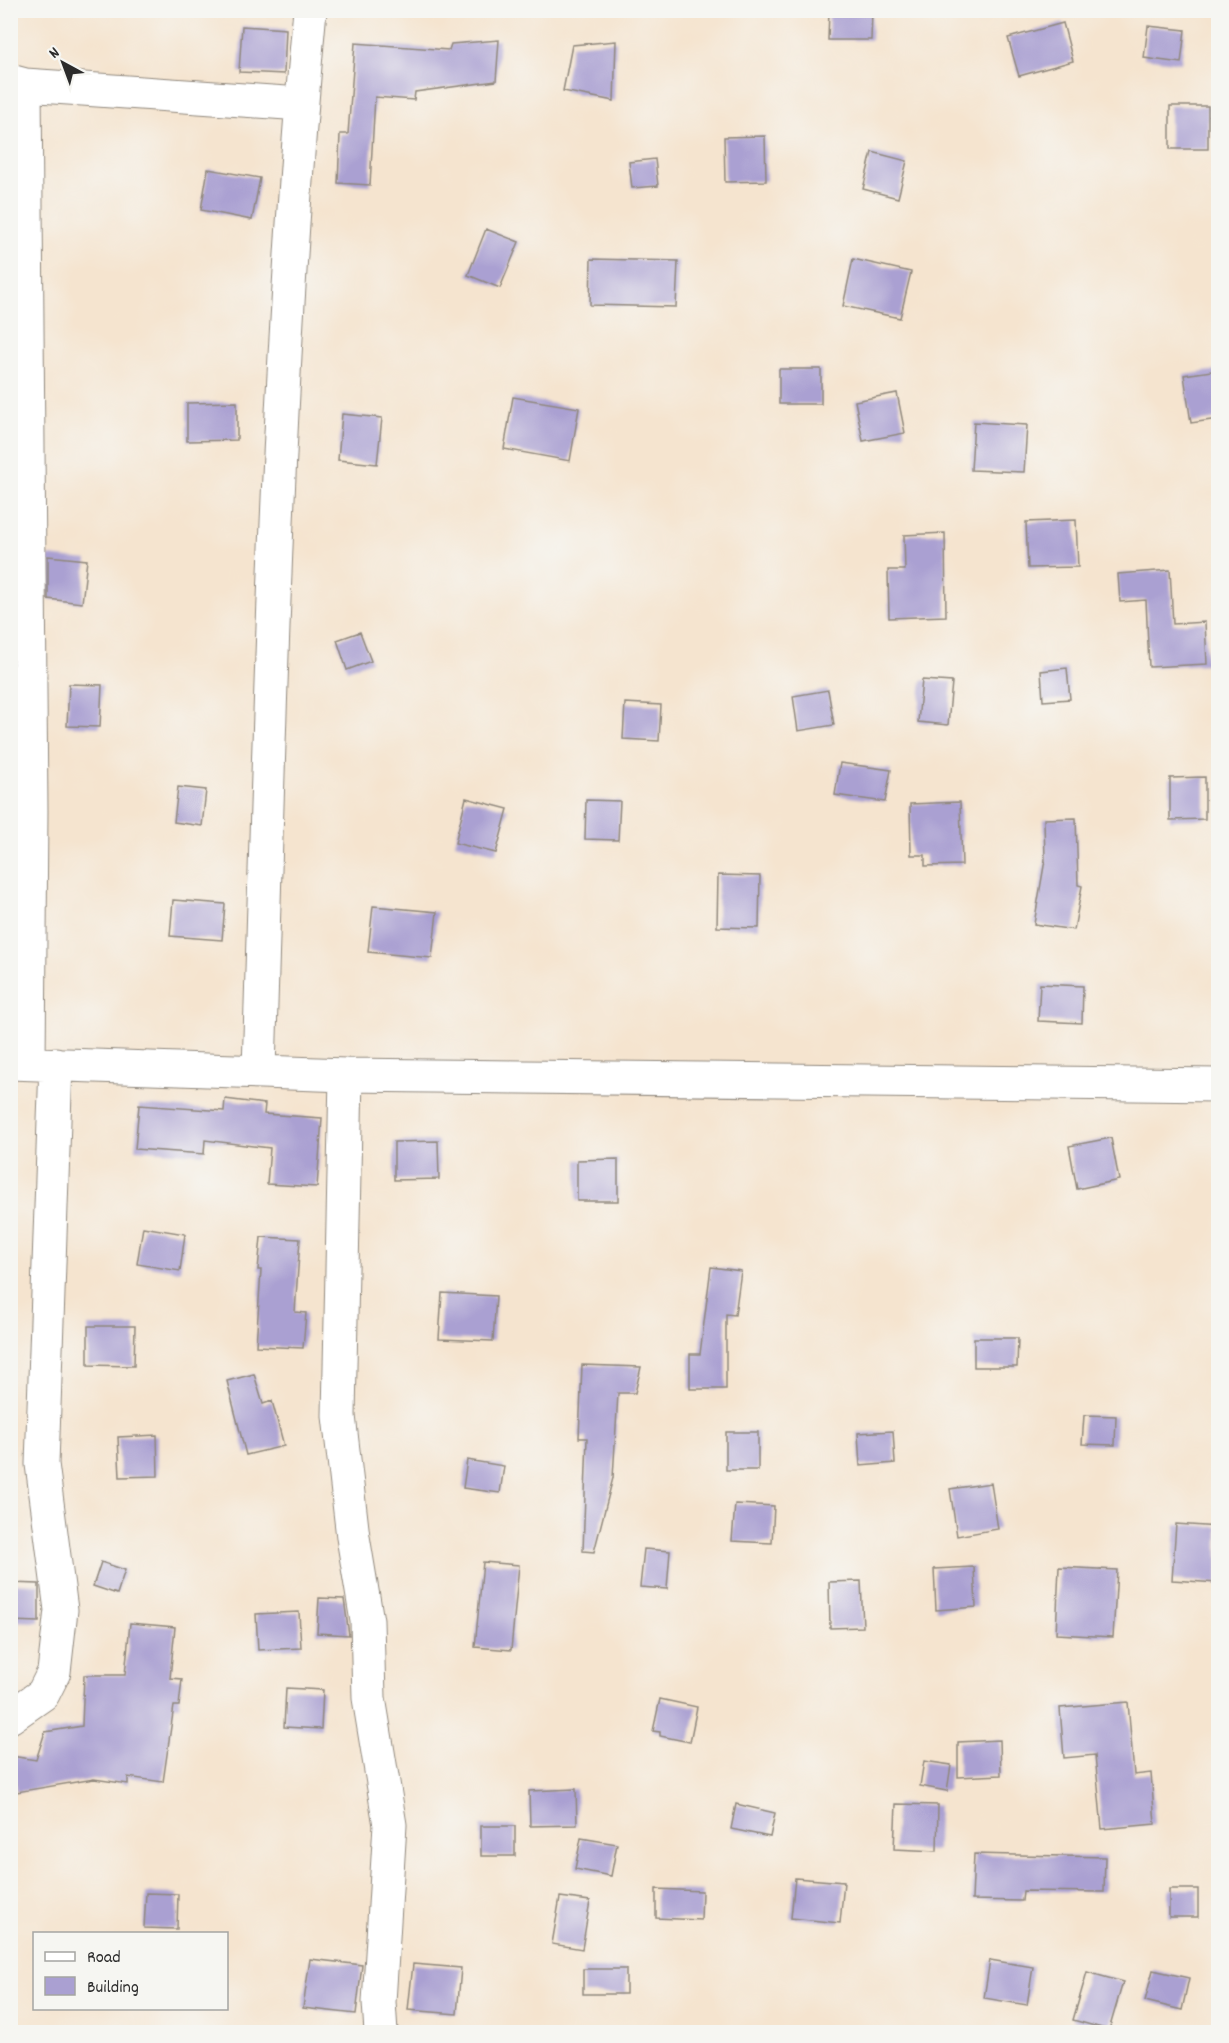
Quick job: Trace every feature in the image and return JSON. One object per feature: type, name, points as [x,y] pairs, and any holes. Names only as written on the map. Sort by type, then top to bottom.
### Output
[{"type":"street","points":[[259,1070],[278,466],[310,10]]},
{"type":"street","points":[[10,1717],[43,1694],[54,1672],[61,1610],[42,1464],[32,1063],[31,799],[18,83],[302,104]]},
{"type":"street","points":[[32,1063],[346,1075],[1218,1086]]},
{"type":"street","points":[[346,1075],[339,1416],[353,1537],[367,1621],[369,1698],[390,1825],[379,2002],[381,2032]]},
{"type":"building","points":[[829,10],[872,10],[871,40],[828,40]]},
{"type":"building","points":[[1063,23],[1073,61],[1019,76],[1008,38]]},
{"type":"building","points":[[242,26],[286,29],[284,74],[239,72]]},
{"type":"building","points":[[1148,26],[1185,30],[1181,63],[1144,58]]},
{"type":"building","points":[[499,40],[496,81],[415,92],[414,100],[375,97],[370,185],[338,183],[340,134],[348,134],[355,43],[449,50],[451,44]]},
{"type":"building","points":[[616,41],[614,101],[563,91],[572,45]]},
{"type":"building","points":[[1170,106],[1208,106],[1208,149],[1170,149]]},
{"type":"building","points":[[765,136],[766,181],[725,182],[724,137]]},
{"type":"building","points":[[872,152],[907,161],[898,198],[863,189]]},
{"type":"building","points":[[655,159],[658,186],[632,188],[629,162]]},
{"type":"building","points":[[208,169],[260,178],[252,220],[201,210]]},
{"type":"building","points":[[486,229],[519,242],[500,288],[468,275]]},
{"type":"building","points":[[591,259],[678,261],[676,307],[590,305]]},
{"type":"building","points":[[853,259],[911,272],[900,318],[843,306]]},
{"type":"building","points":[[779,369],[821,369],[821,404],[779,404]]},
{"type":"building","points":[[1218,370],[1218,419],[1191,423],[1184,375]]},
{"type":"building","points":[[897,393],[905,433],[863,441],[855,401]]},
{"type":"building","points":[[513,397],[579,408],[570,461],[504,449]]},
{"type":"building","points":[[237,402],[237,440],[187,441],[187,403]]},
{"type":"building","points":[[342,414],[382,418],[377,464],[338,460]]},
{"type":"building","points":[[974,422],[1027,425],[1024,472],[971,470]]},
{"type":"building","points":[[1076,520],[1078,567],[1028,568],[1026,522]]},
{"type":"building","points":[[945,533],[946,616],[889,618],[888,570],[905,570],[904,535]]},
{"type":"building","points":[[48,556],[87,560],[82,603],[48,599]]},
{"type":"building","points":[[1170,570],[1173,624],[1205,622],[1207,664],[1149,667],[1146,600],[1120,602],[1118,574]]},
{"type":"building","points":[[360,632],[371,661],[347,670],[337,640]]},
{"type":"building","points":[[1067,668],[1070,699],[1043,701],[1041,671]]},
{"type":"building","points":[[922,680],[952,682],[948,725],[918,722]]},
{"type":"building","points":[[69,684],[102,685],[100,727],[67,726]]},
{"type":"building","points":[[828,690],[834,725],[798,731],[793,696]]},
{"type":"building","points":[[625,703],[661,705],[659,741],[623,739]]},
{"type":"building","points":[[840,763],[891,770],[885,802],[835,795]]},
{"type":"building","points":[[1205,777],[1205,819],[1170,820],[1170,778]]},
{"type":"building","points":[[178,787],[206,790],[202,826],[174,822]]},
{"type":"building","points":[[466,798],[508,809],[496,853],[455,843]]},
{"type":"building","points":[[586,800],[620,801],[618,840],[585,839]]},
{"type":"building","points":[[960,802],[962,865],[925,866],[925,855],[911,855],[910,804]]},
{"type":"building","points":[[1076,818],[1078,885],[1082,886],[1074,930],[1034,924],[1045,860],[1044,819]]},
{"type":"building","points":[[718,875],[760,876],[759,928],[717,927]]},
{"type":"building","points":[[173,900],[225,904],[222,940],[170,936]]},
{"type":"building","points":[[373,906],[437,912],[432,958],[368,952]]},
{"type":"building","points":[[1040,984],[1083,986],[1082,1023],[1038,1021]]},
{"type":"building","points":[[225,1099],[265,1104],[264,1114],[322,1118],[317,1187],[267,1184],[270,1148],[205,1140],[204,1154],[135,1149],[139,1105],[224,1111]]},
{"type":"building","points":[[1111,1138],[1119,1180],[1077,1189],[1069,1146]]},
{"type":"building","points":[[438,1141],[439,1179],[394,1180],[394,1142]]},
{"type":"building","points":[[618,1159],[618,1201],[577,1201],[577,1160]]},
{"type":"building","points":[[143,1227],[185,1234],[180,1271],[137,1264]]},
{"type":"building","points":[[261,1237],[300,1239],[295,1312],[306,1313],[303,1348],[256,1346]]},
{"type":"building","points":[[711,1267],[741,1271],[735,1315],[726,1314],[726,1389],[690,1389],[690,1354],[700,1354]]},
{"type":"building","points":[[442,1293],[496,1296],[493,1341],[439,1339]]},
{"type":"building","points":[[88,1326],[135,1326],[134,1366],[88,1365]]},
{"type":"building","points":[[974,1338],[1018,1338],[1017,1367],[974,1367]]},
{"type":"building","points":[[582,1365],[641,1367],[635,1393],[618,1393],[613,1478],[594,1552],[583,1551],[587,1438],[579,1438]]},
{"type":"building","points":[[254,1374],[263,1404],[272,1401],[284,1446],[246,1455],[227,1381]]},
{"type":"building","points":[[1084,1415],[1116,1416],[1115,1445],[1082,1444]]},
{"type":"building","points":[[893,1431],[895,1463],[860,1466],[858,1433]]},
{"type":"building","points":[[726,1432],[758,1432],[758,1470],[726,1470]]},
{"type":"building","points":[[157,1435],[158,1476],[120,1477],[118,1437]]},
{"type":"building","points":[[467,1460],[504,1466],[500,1493],[463,1488]]},
{"type":"building","points":[[991,1483],[998,1529],[957,1536],[950,1489]]},
{"type":"building","points":[[735,1504],[774,1506],[772,1543],[732,1541]]},
{"type":"building","points":[[1176,1524],[1218,1527],[1218,1583],[1172,1580]]},
{"type":"building","points":[[644,1549],[670,1551],[667,1589],[640,1587]]},
{"type":"building","points":[[101,1562],[125,1570],[117,1594],[93,1586]]},
{"type":"building","points":[[483,1562],[519,1565],[511,1650],[475,1647]]},
{"type":"building","points":[[974,1567],[976,1607],[936,1610],[934,1569]]},
{"type":"building","points":[[1059,1567],[1117,1570],[1113,1637],[1056,1634]]},
{"type":"building","points":[[861,1581],[863,1627],[830,1628],[829,1582]]},
{"type":"building","points":[[10,1583],[39,1584],[39,1622],[10,1621]]},
{"type":"building","points":[[319,1598],[344,1599],[349,1635],[317,1633]]},
{"type":"building","points":[[299,1612],[301,1648],[258,1650],[256,1614]]},
{"type":"building","points":[[130,1623],[175,1627],[170,1678],[182,1679],[179,1706],[174,1706],[163,1782],[128,1777],[128,1784],[94,1779],[17,1792],[11,1756],[36,1760],[45,1732],[82,1726],[84,1675],[125,1675]]},
{"type":"building","points":[[286,1688],[323,1690],[321,1729],[284,1727]]},
{"type":"building","points":[[660,1699],[697,1707],[690,1742],[660,1736],[660,1732],[653,1731]]},
{"type":"building","points":[[1128,1702],[1134,1775],[1151,1773],[1155,1824],[1102,1829],[1095,1755],[1064,1758],[1060,1708]]},
{"type":"building","points":[[1000,1740],[1001,1775],[958,1777],[958,1742]]},
{"type":"building","points":[[924,1761],[951,1765],[947,1791],[920,1786]]},
{"type":"building","points":[[576,1789],[577,1825],[530,1826],[529,1791]]},
{"type":"building","points":[[736,1804],[775,1813],[770,1837],[731,1829]]},
{"type":"building","points":[[896,1804],[938,1805],[937,1851],[894,1849]]},
{"type":"building","points":[[481,1826],[515,1826],[515,1856],[481,1856]]},
{"type":"building","points":[[581,1838],[617,1844],[611,1876],[575,1869]]},
{"type":"building","points":[[974,1854],[1105,1857],[1104,1892],[1023,1891],[1022,1901],[972,1900]]},
{"type":"building","points":[[795,1878],[844,1882],[840,1923],[791,1918]]},
{"type":"building","points":[[656,1889],[702,1891],[701,1920],[656,1918]]},
{"type":"building","points":[[1169,1889],[1198,1889],[1198,1917],[1169,1917]]},
{"type":"building","points":[[146,1893],[178,1894],[177,1929],[144,1928]]},
{"type":"building","points":[[560,1897],[590,1901],[582,1949],[552,1944]]},
{"type":"building","points":[[310,1959],[362,1965],[356,2014],[303,2008]]},
{"type":"building","points":[[990,1960],[1033,1967],[1027,2005],[984,1998]]},
{"type":"building","points":[[413,1964],[461,1968],[457,2014],[408,2010]]},
{"type":"building","points":[[583,1969],[626,1969],[626,1994],[583,1994]]},
{"type":"building","points":[[1153,1970],[1189,1978],[1182,2010],[1145,2001]]},
{"type":"building","points":[[1087,1972],[1123,1982],[1109,2030],[1073,2020]]}]
